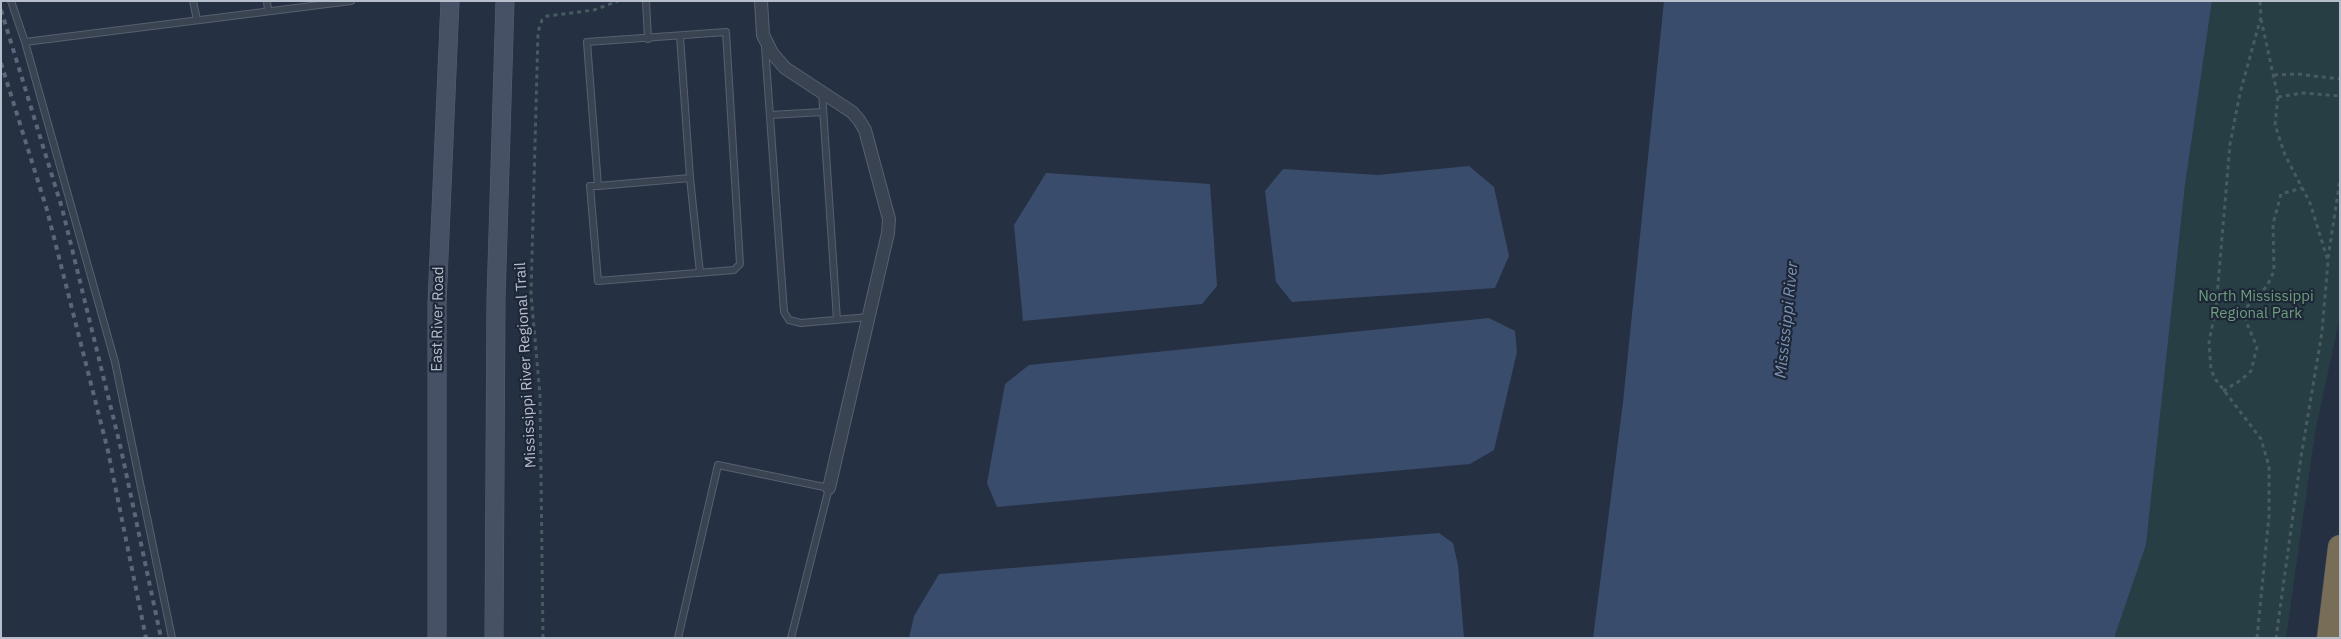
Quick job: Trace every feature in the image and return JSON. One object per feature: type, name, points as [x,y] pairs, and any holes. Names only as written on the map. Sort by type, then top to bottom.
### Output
[{"type":"highway","points":[[2329,638],[2340,547]]},
{"type":"street","points":[[494,638],[496,300],[505,1]]},
{"type":"street","points":[[761,1],[764,36],[772,52],[785,68],[852,112],[862,125],[886,204],[888,232],[829,488]]},
{"type":"street","name":"East River Road","points":[[437,638],[437,303],[450,7]]},
{"type":"lane","points":[[11,1],[25,42],[115,362],[172,638]]},
{"type":"lane","points":[[193,1],[196,20]]},
{"type":"lane","points":[[267,1],[268,11]]},
{"type":"lane","points":[[25,42],[351,1]]},
{"type":"lane","points":[[646,1],[648,39]]},
{"type":"lane","points":[[598,186],[587,42],[726,32],[740,264],[734,270],[598,281],[590,186],[598,186],[690,178]]},
{"type":"lane","points":[[680,36],[690,178],[700,273]]},
{"type":"lane","points":[[764,36],[784,312],[789,320],[801,323],[869,317]]},
{"type":"lane","points":[[822,92],[837,320]]},
{"type":"lane","points":[[770,115],[823,112]]},
{"type":"lane","points":[[678,638],[718,465],[829,488],[791,638]]},
{"type":"path","name":"Mississippi River Regional Trail","points":[[543,638],[540,395],[531,294],[538,32],[542,20],[547,16],[594,10],[618,1]]},
{"type":"path","points":[[2260,1],[2261,17],[2278,97],[2275,125],[2285,155],[2310,204],[2328,261]]},
{"type":"path","points":[[2257,638],[2271,496],[2269,466],[2261,439],[2223,391],[2211,370],[2209,342],[2218,290],[2230,144],[2240,92],[2261,17]]},
{"type":"path","points":[[2274,75],[2307,75],[2340,79]]},
{"type":"path","points":[[2278,97],[2303,93],[2340,96]]},
{"type":"path","points":[[2276,638],[2295,494],[2322,332],[2328,261],[2340,180]]},
{"type":"path","points":[[2223,391],[2241,380],[2251,371],[2257,347],[2242,312],[2267,286],[2274,271],[2272,224],[2281,194],[2302,188]]},
{"type":"green space","name":"North Mississippi Regional Park","points":[[2212,1],[2340,1],[2340,316],[2315,433],[2286,638],[2114,638],[2146,545],[2185,185]]},
{"type":"water","name":"Mississippi River","points":[[1664,1],[2212,1],[2185,185],[2146,545],[2114,638],[1593,638],[1623,402]]},
{"type":"water","points":[[1469,166],[1494,187],[1509,256],[1495,288],[1292,302],[1276,282],[1265,191],[1283,169],[1378,175]]},
{"type":"water","points":[[1046,173],[1210,184],[1217,286],[1202,304],[1023,321],[1014,225]]},
{"type":"water","points":[[1489,318],[1515,331],[1517,352],[1494,450],[1470,464],[997,507],[987,483],[1005,384],[1029,365]]},
{"type":"water","points":[[1439,533],[1453,543],[1458,565],[1464,638],[909,638],[914,616],[939,574]]},
{"type":"railway","points":[[1,10],[62,208],[121,449],[161,638]]},
{"type":"railway","points":[[1,63],[47,210],[108,451],[146,638]]}]
